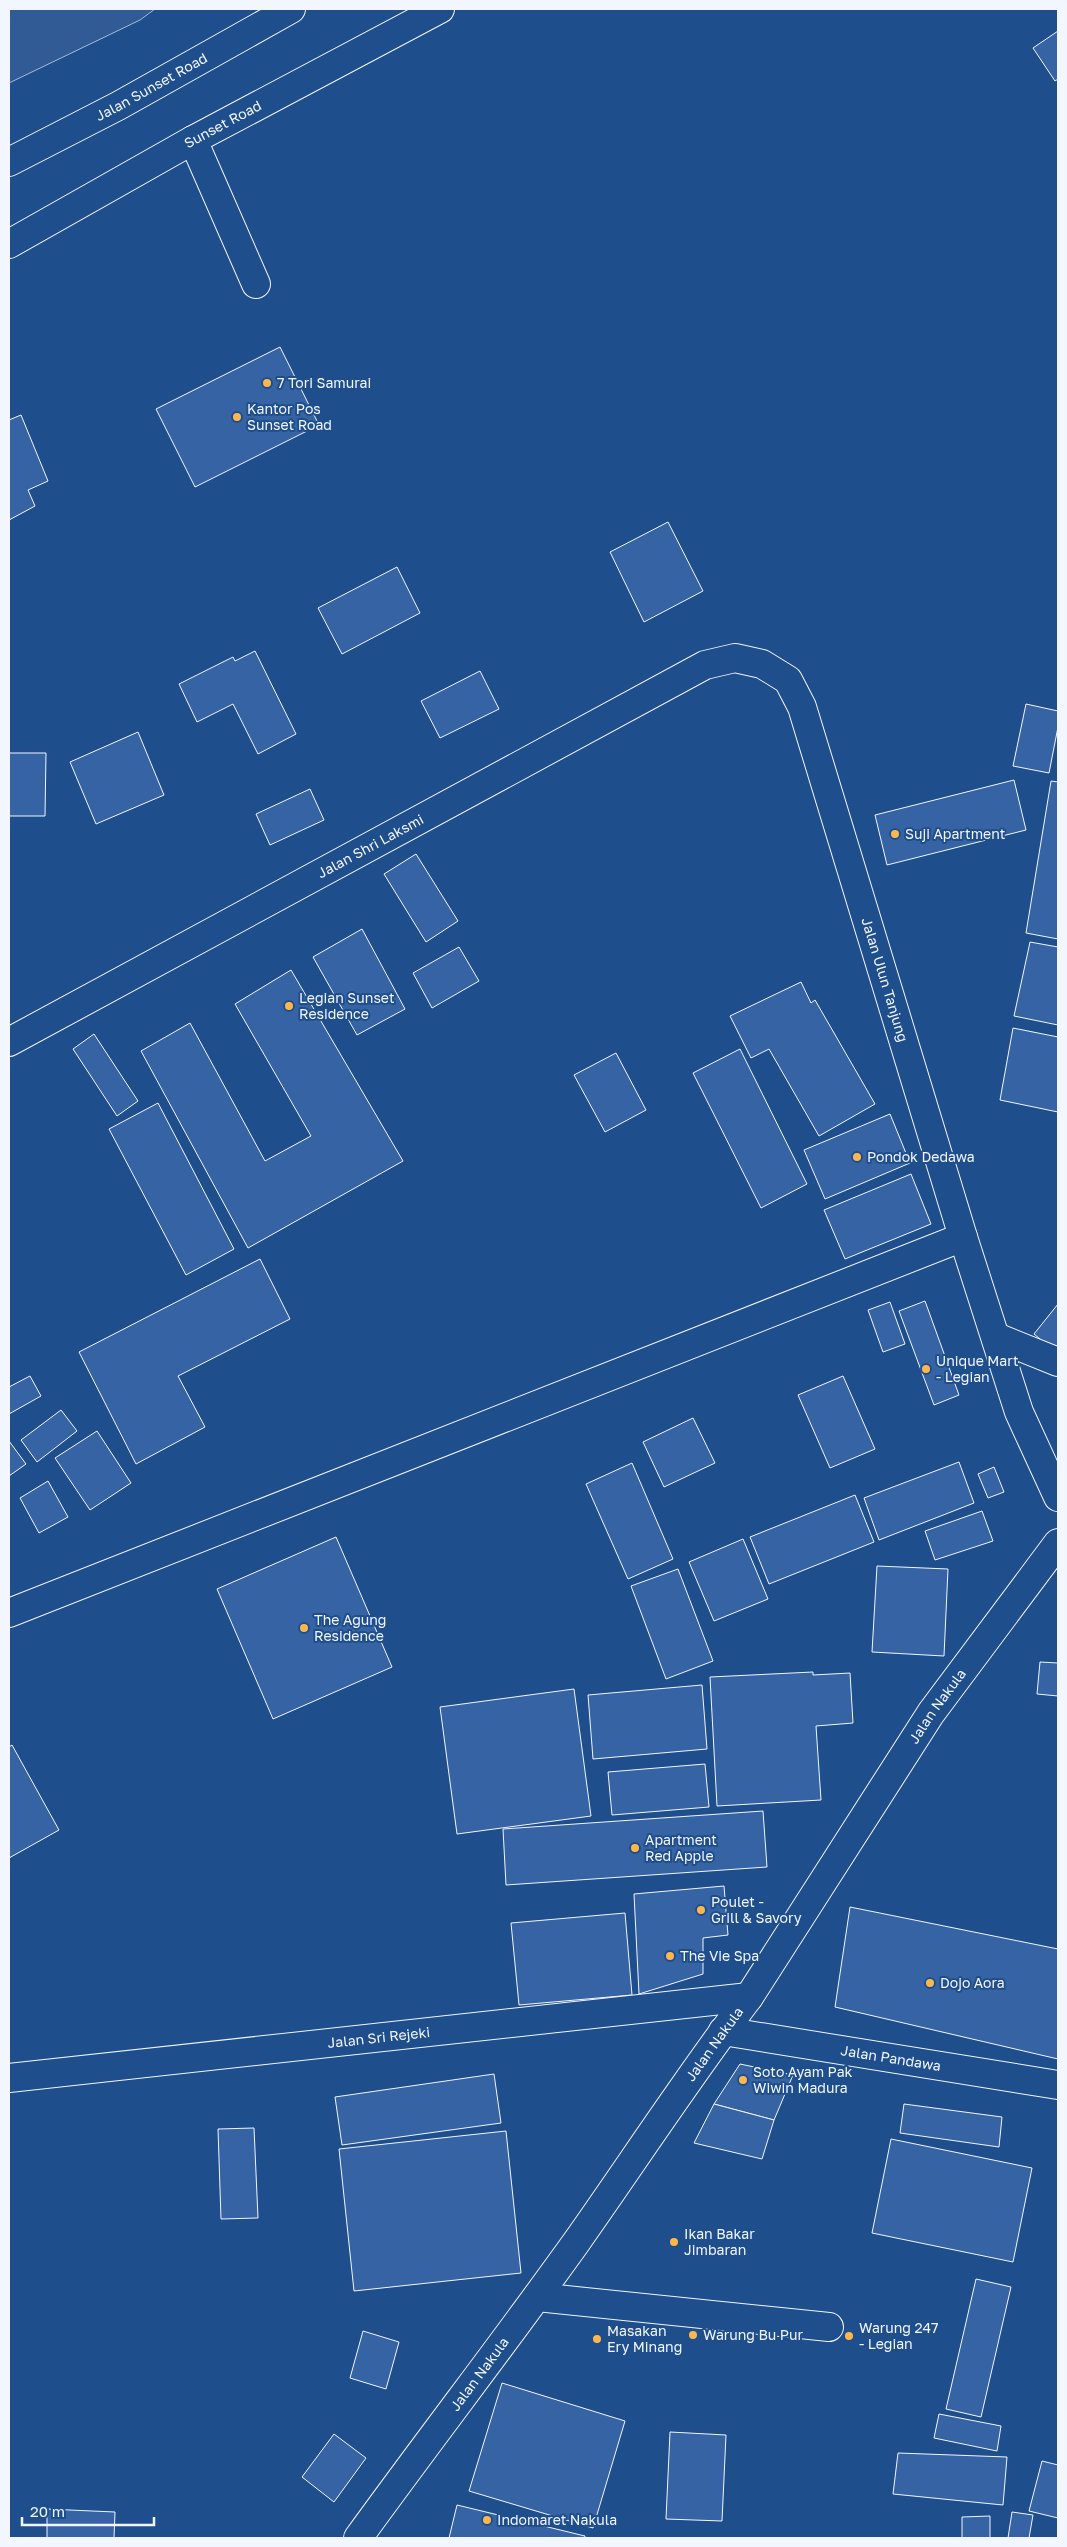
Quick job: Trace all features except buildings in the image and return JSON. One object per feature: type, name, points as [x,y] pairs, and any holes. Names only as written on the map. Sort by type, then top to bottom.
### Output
[{"type":"main road","name":"Jalan Sunset Road","points":[[9,162],[118,106],[291,9]]},
{"type":"main road","name":"Sunset Road","points":[[9,244],[193,140],[440,9]]},
{"type":"main road","points":[[193,140],[256,284]]},
{"type":"main road","name":"Jalan Shri Laksmi","points":[[9,1042],[705,665],[735,658]]},
{"type":"main road","name":"Jalan Ulun Tanjung","points":[[735,658],[762,664],[788,680],[802,707],[963,1237],[1019,1412],[1058,1497]]},
{"type":"main road","points":[[9,1613],[963,1237]]},
{"type":"main road","points":[[996,1337],[1058,1362]]},
{"type":"main road","name":"Jalan Nakula","points":[[358,2538],[537,2297],[723,2031],[749,1998],[931,1713],[1058,1543]]},
{"type":"main road","name":"Jalan Sri Rejeki","points":[[9,2078],[749,1998]]},
{"type":"main road","name":"Jalan Pandawa","points":[[723,2031],[1058,2085]]},
{"type":"main road","points":[[537,2297],[829,2326]]},
{"type":"shaded area","points":[[9,9],[155,9],[140,20],[9,83]]},
{"type":"place","name":"7 Tori Samurai","points":[[267,383]]},
{"type":"place","name":"Kantor Pos Sunset Road","points":[[237,417]]},
{"type":"place","name":"Suji Apartment","points":[[895,834]]},
{"type":"place","name":"Legian Sunset Residence","points":[[289,1006]]},
{"type":"place","name":"Pondok Dedawa","points":[[857,1157]]},
{"type":"place","name":"Unique Mart - Legian","points":[[926,1369]]},
{"type":"place","name":"The Agung Residence","points":[[304,1628]]},
{"type":"place","name":"Apartment Red Apple","points":[[635,1848]]},
{"type":"place","name":"Poulet - Grill & Savory","points":[[701,1910]]},
{"type":"place","name":"The Vie Spa","points":[[670,1956]]},
{"type":"place","name":"Dojo Aora","points":[[930,1983]]},
{"type":"place","name":"Soto Ayam Pak Wiwin Madura","points":[[743,2080]]},
{"type":"place","name":"Ikan Bakar Jimbaran","points":[[674,2242]]},
{"type":"place","name":"Warung Bu Pur","points":[[693,2335]]},
{"type":"place","name":"Warung 247 - Legian","points":[[849,2336]]},
{"type":"place","name":"Masakan Ery Minang","points":[[597,2339]]},
{"type":"place","name":"Indomaret Nakula","points":[[487,2520]]}]
